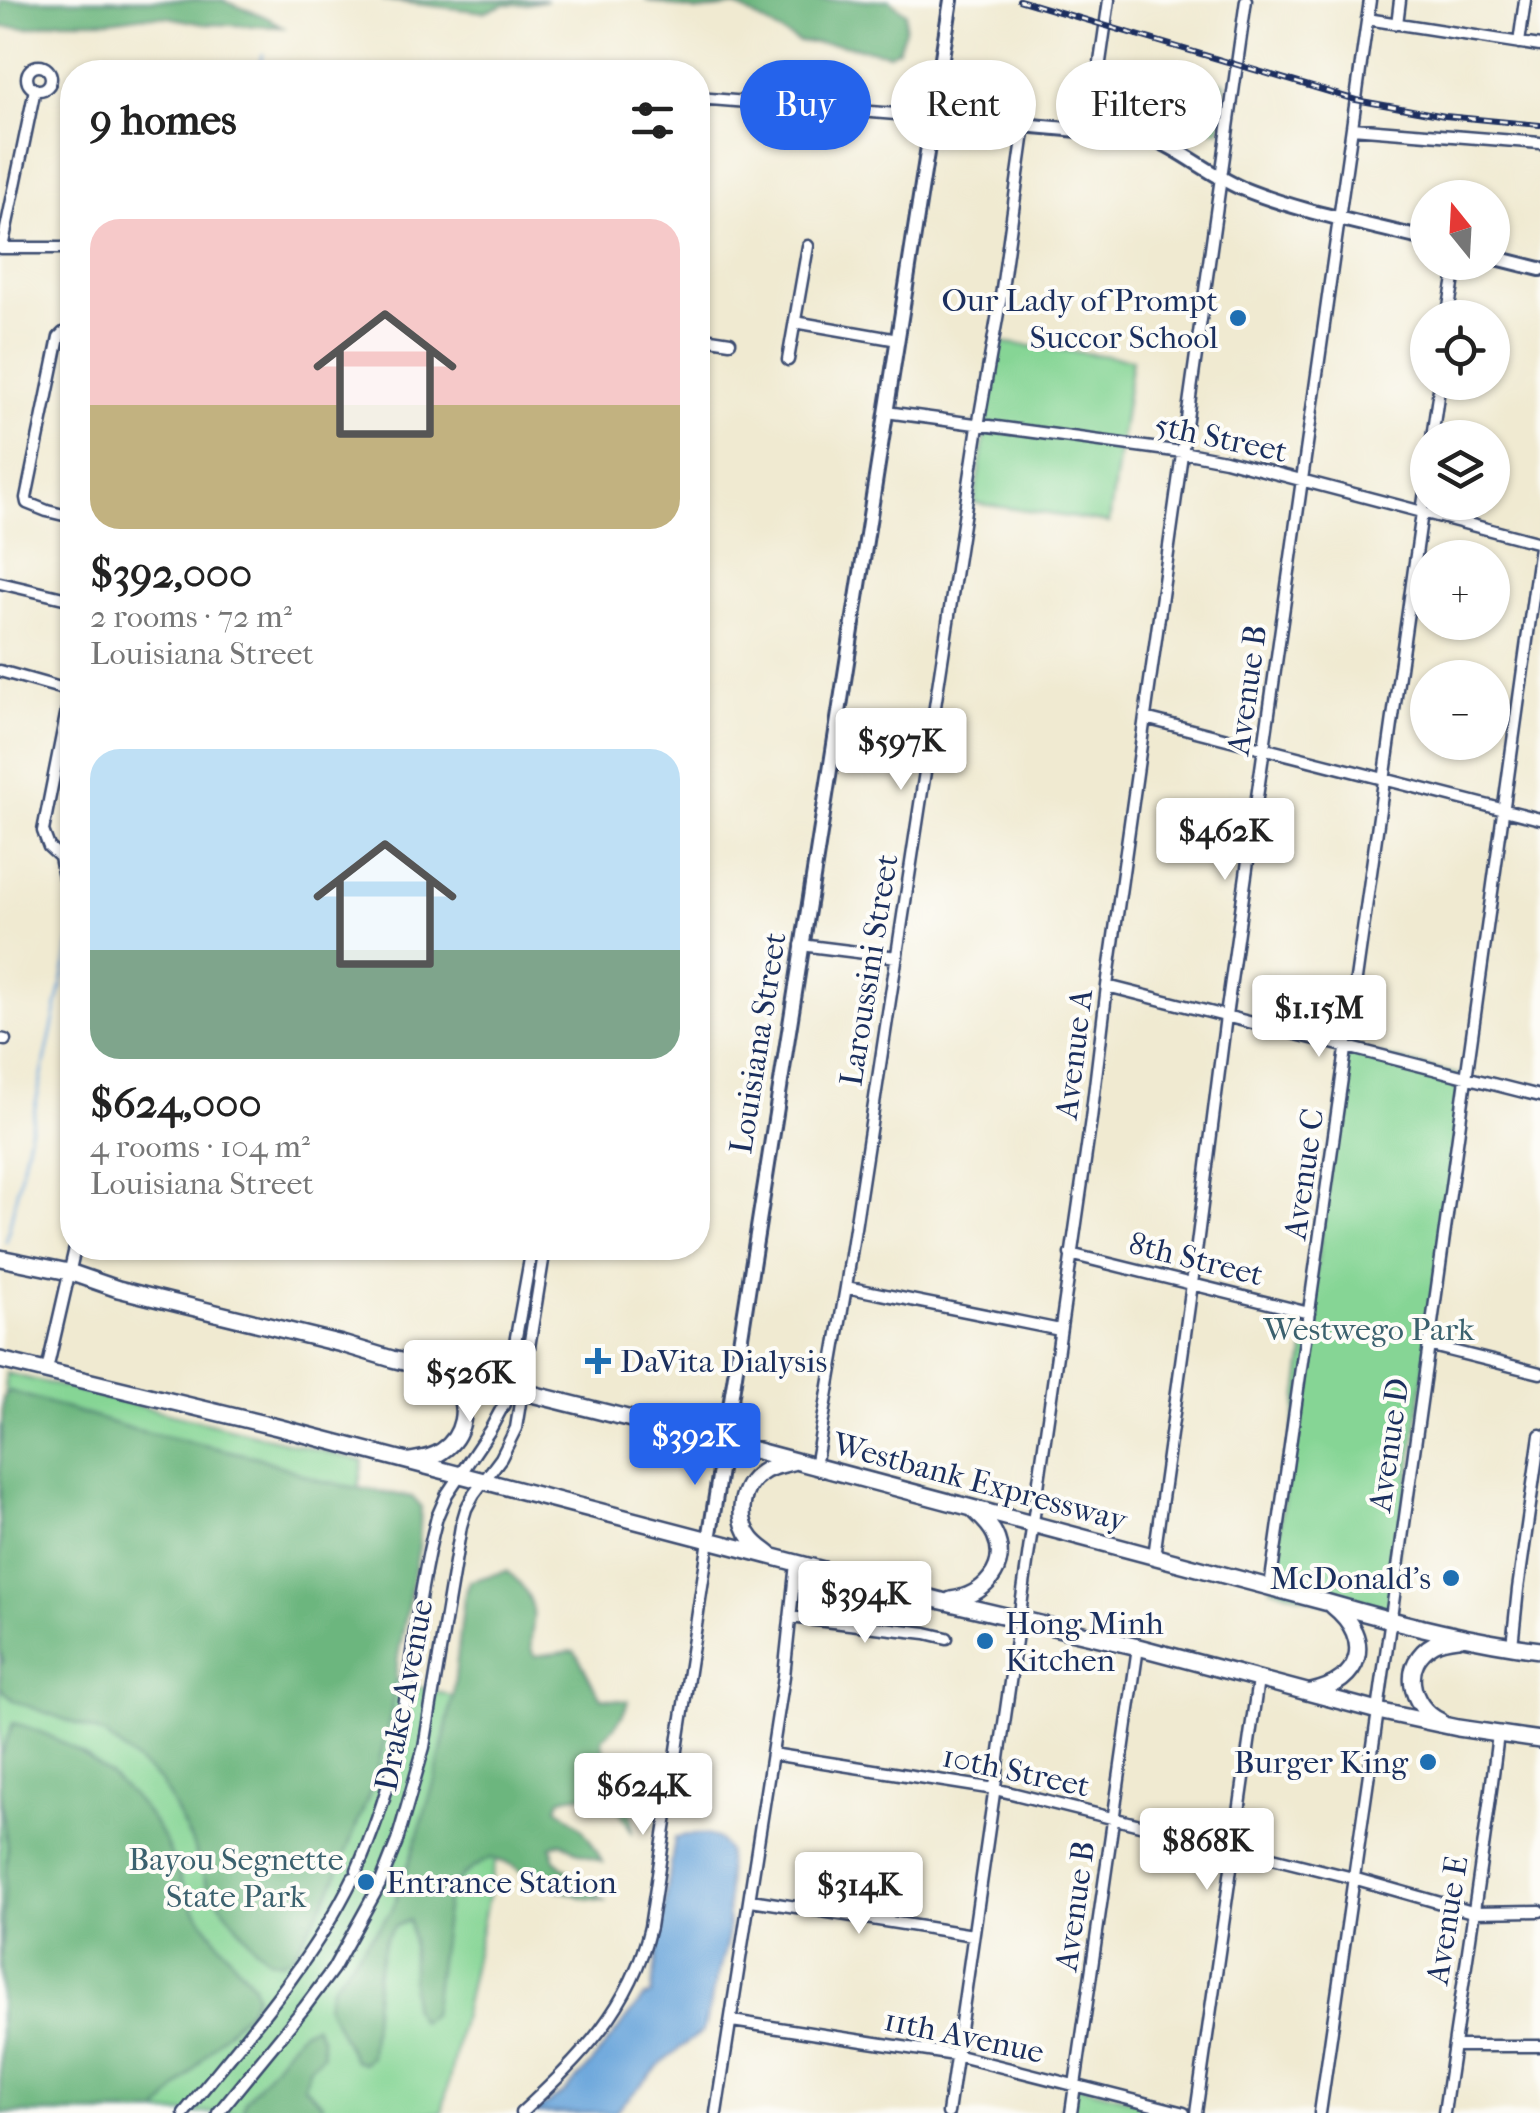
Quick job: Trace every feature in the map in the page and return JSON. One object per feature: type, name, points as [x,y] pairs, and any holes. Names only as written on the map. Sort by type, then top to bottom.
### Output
[{"type":"highway","name":"Westbank Expressway","points":[[0,1258],[69,1272],[118,1289],[796,1461],[1389,1621],[1540,1650]]},
{"type":"highway","points":[[0,1360],[278,1427],[942,1601],[1378,1710],[1458,1728],[1540,1740]]},
{"type":"highway","points":[[407,1462],[443,1451],[454,1441],[463,1418],[454,1386],[430,1367]]},
{"type":"highway","points":[[772,1557],[746,1530],[743,1499],[762,1472],[796,1461]]},
{"type":"highway","points":[[942,1601],[976,1592],[994,1576],[998,1565],[993,1531],[970,1507]]},
{"type":"highway","points":[[1307,1692],[1336,1684],[1357,1657],[1354,1629],[1329,1603]]},
{"type":"highway","points":[[1458,1728],[1424,1711],[1412,1684],[1416,1663],[1431,1645],[1462,1637]]},
{"type":"main road","name":"Louisiana Street","points":[[942,60],[951,0]]},
{"type":"main road","name":"Louisiana Street","points":[[709,1540],[928,150]]},
{"type":"main road","points":[[1174,150],[1208,172],[1263,196],[1410,235]]},
{"type":"main road","points":[[1510,261],[1540,269]]},
{"type":"street","points":[[1100,60],[1109,0]]},
{"type":"street","name":"Avenue A","points":[[948,2113],[1246,0]]},
{"type":"street","points":[[1370,0],[1368,19],[1540,46]]},
{"type":"street","points":[[1398,24],[1400,0]]},
{"type":"street","points":[[1519,43],[1525,0]]},
{"type":"street","name":"Avenue B","points":[[1154,1556],[1226,1016],[1368,19]]},
{"type":"street","points":[[35,89],[1,248],[60,248]]},
{"type":"street","points":[[710,100],[891,115]]},
{"type":"street","points":[[1352,128],[1540,144]]},
{"type":"street","name":"Laroussini Street","points":[[815,1467],[1001,296],[1021,150]]},
{"type":"street","points":[[788,360],[808,246]]},
{"type":"street","points":[[795,322],[898,340]]},
{"type":"street","points":[[60,335],[26,498],[27,503],[60,514]]},
{"type":"street","points":[[710,339],[730,342]]},
{"type":"street","name":"5th Street","points":[[886,412],[1182,452],[1410,509]]},
{"type":"street","name":"Avenue C","points":[[1270,1587],[1421,520]]},
{"type":"street","name":"5th Street","points":[[1451,520],[1540,545]]},
{"type":"street","name":"Avenue D","points":[[1320,2113],[1540,545]]},
{"type":"street","points":[[0,583],[60,597]]},
{"type":"street","points":[[0,670],[60,685]]},
{"type":"street","points":[[1144,718],[1540,819]]},
{"type":"street","points":[[60,747],[43,831],[49,847],[60,857]]},
{"type":"street","points":[[802,945],[896,957]]},
{"type":"street","points":[[1108,986],[1540,1096]]},
{"type":"street","name":"8th Street","points":[[1070,1254],[1309,1313]]},
{"type":"street","points":[[46,1370],[72,1260]]},
{"type":"street","name":"Drake Avenue","points":[[218,2113],[333,1969],[380,1884],[398,1841],[424,1747],[461,1526],[466,1509],[516,1428],[516,1389],[531,1260]]},
{"type":"street","name":"Drake Avenue","points":[[184,2113],[294,1977],[355,1874],[386,1792],[399,1740],[434,1527],[446,1494],[516,1389],[543,1260]]},
{"type":"street","points":[[846,1287],[1060,1330]]},
{"type":"street","points":[[1428,1345],[1540,1373]]},
{"type":"street","points":[[1512,1646],[1540,1435]]},
{"type":"street","name":"Louisiana Street","points":[[521,2113],[564,2073],[602,2029],[629,1988],[644,1951],[709,1540]]},
{"type":"street","points":[[716,2113],[784,1676],[796,1563]]},
{"type":"street","points":[[790,1617],[947,1638]]},
{"type":"street","name":"Avenue B","points":[[1071,2113],[1138,1647]]},
{"type":"street","points":[[1196,2113],[1258,1680]]},
{"type":"street","name":"Avenue E","points":[[1444,2113],[1488,1826],[1498,1734]]},
{"type":"street","name":"10th Street","points":[[772,1754],[995,1788],[1472,1912],[1540,1912]]},
{"type":"street","points":[[751,1900],[974,1934]]},
{"type":"street","name":"11th Avenue","points":[[732,2020],[956,2055],[1184,2113]]},
{"type":"street","points":[[1454,2046],[1540,2046]]},
{"type":"green space","points":[[0,0],[222,0],[283,27],[203,24],[146,16],[3,27]]},
{"type":"green space","points":[[382,0],[547,0],[505,4],[485,12]]},
{"type":"green space","points":[[645,0],[889,0],[906,13],[905,30],[898,49],[889,54],[839,44],[798,42],[736,6],[697,11]]},
{"type":"green space","points":[[999,342],[1132,359],[1109,523],[974,503]]},
{"type":"green space","name":"Westwego Park","points":[[1347,1047],[1466,1077],[1389,1621],[1271,1587]]},
{"type":"green space","name":"Bayou Segnette State Park","points":[[6,1373],[363,1461],[326,1659],[526,1718],[442,2113],[0,2113],[0,1426],[5,1426]]},
{"type":"green space","points":[[10,1391],[132,1429],[257,1457],[323,1482],[412,1497],[421,1507],[419,1547],[392,1709],[376,1777],[331,1890],[293,1956],[281,1962],[269,1959],[254,1946],[206,1883],[192,1843],[161,1782],[104,1734],[14,1701],[0,1687],[0,1468],[3,1398]]},
{"type":"green space","points":[[506,1571],[530,1600],[534,1656],[574,1651],[601,1698],[628,1701],[618,1722],[602,1739],[604,1753],[618,1769],[627,1789],[632,1832],[618,1809],[605,1801],[583,1795],[560,1799],[557,1808],[584,1831],[602,1862],[561,1842],[551,1846],[555,1860],[604,1900],[538,1883],[512,1865],[491,1858],[462,1877],[448,1894],[432,2015],[420,2022],[412,2006],[409,1920],[394,1927],[385,1939],[377,1975],[370,2056],[363,2063],[354,2060],[327,2006],[331,1987],[392,1910],[410,1860],[435,1780],[453,1695],[464,1597],[470,1581]]},
{"type":"green space","points":[[13,1723],[78,1751],[134,1799],[162,1836],[193,1906],[253,1985],[256,1995],[250,2008],[157,2113],[0,2113],[1,1957],[7,1848],[0,1757]]},
{"type":"green space","points":[[314,2025],[321,2037],[323,2054],[309,2067],[304,2086],[321,2102],[326,2113],[245,2113],[245,2101],[301,2031]]},
{"type":"green space","points":[[1076,2085],[1184,2113],[1071,2113]]},
{"type":"water","points":[[675,1838],[717,1838],[727,1851],[728,1937],[703,2031],[668,2057],[614,2113],[533,2113],[564,2093],[643,1998],[651,1995]]},
{"type":"waterway","points":[[262,60],[263,54]]},
{"type":"waterway","points":[[6,1242],[60,992]]},
{"type":"railway","points":[[1019,0],[1356,100],[1445,116],[1540,125]]},
{"type":"place","name":"Our Lady of Prompt Succor School","points":[[1238,318]]},
{"type":"place","name":"DaVita Dialysis","points":[[598,1361]]},
{"type":"place","name":"McDonald's","points":[[1451,1578]]},
{"type":"place","name":"Hong Minh Kitchen","points":[[985,1641]]},
{"type":"place","name":"Burger King","points":[[1428,1762]]},
{"type":"place","name":"Entrance Station","points":[[366,1882]]}]
